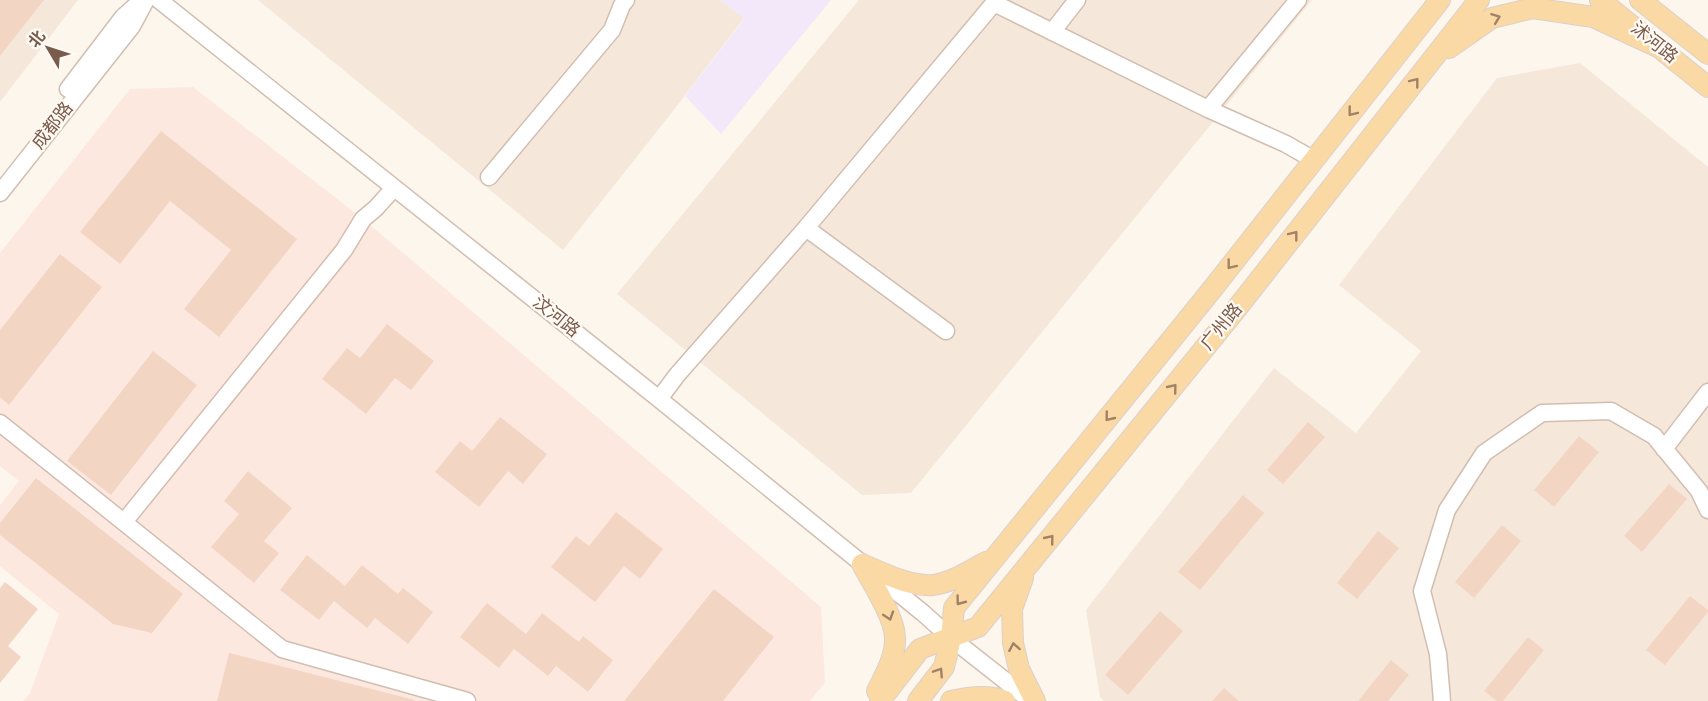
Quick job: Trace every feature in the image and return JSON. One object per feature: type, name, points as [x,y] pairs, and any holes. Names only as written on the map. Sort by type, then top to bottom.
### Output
[{"type":"main road","points":[[1403,47],[1423,0]]},
{"type":"main road","name":"广州路","points":[[918,701],[944,667],[951,638],[954,608],[1210,292],[1440,0]]},
{"type":"main road","name":"广州路","points":[[880,701],[921,649],[978,627],[1234,312],[1479,0]]},
{"type":"main road","name":"沭河路","points":[[1600,0],[1708,87]]},
{"type":"main road","name":"沭河路","points":[[1640,0],[1708,54]]},
{"type":"main road","points":[[1651,0],[1671,25]]},
{"type":"main road","points":[[1430,62],[1492,18],[1533,8],[1593,17],[1660,48]]},
{"type":"main road","points":[[862,564],[905,582],[934,585],[961,576],[994,558]]},
{"type":"main road","points":[[862,564],[887,609],[895,638],[891,662],[873,701]]},
{"type":"main road","points":[[1026,567],[1012,609],[1013,643],[1019,669],[1033,701]]},
{"type":"main road","points":[[951,701],[968,697],[1005,701]]},
{"type":"street","name":"成都路","points":[[0,177],[123,17],[144,0]]},
{"type":"street","name":"成都路","points":[[0,193],[132,26],[144,0]]},
{"type":"street","name":"汶河路","points":[[159,0],[659,399],[951,638],[1033,701]]},
{"type":"street","points":[[489,177],[612,30],[626,0]]},
{"type":"street","points":[[1052,32],[1077,0]]},
{"type":"street","points":[[1208,109],[1298,0]]},
{"type":"street","points":[[659,399],[677,375],[806,228],[994,2],[1208,109],[1286,144],[1314,160]]},
{"type":"street","points":[[124,522],[344,250],[363,219],[394,188]]},
{"type":"street","points":[[806,228],[946,331]]},
{"type":"street","points":[[1664,449],[1708,392]]},
{"type":"street","points":[[1442,701],[1438,654],[1422,591],[1447,510],[1484,453],[1542,413],[1611,411],[1654,436],[1700,491],[1708,510]]},
{"type":"street","points":[[0,423],[282,649],[467,701]]},
{"type":"street","name":"汶河路","points":[[951,638],[980,670],[1018,701]]},
{"type":"shaded area","points":[[0,0],[78,0],[0,102]]},
{"type":"shaded area","points":[[258,0],[720,0],[744,18],[563,250]]},
{"type":"shaded area","points":[[720,0],[831,0],[721,134],[685,96],[744,19]]},
{"type":"shaded area","points":[[859,0],[1312,0],[911,493],[862,495],[617,294]]},
{"type":"shaded area","points":[[1580,63],[1708,167],[1708,701],[1104,701],[1100,697],[1086,610],[1274,368],[1356,433],[1421,351],[1339,285],[1497,78]]},
{"type":"shaded area","points":[[193,87],[363,219],[821,607],[825,682],[810,701],[23,701],[30,693],[59,614],[0,566],[0,505],[19,481],[0,466],[0,253],[130,89]]},
{"type":"building","points":[[0,0],[44,0],[0,56]]},
{"type":"building","points":[[161,131],[297,239],[219,337],[184,309],[231,250],[170,201],[120,264],[80,232]]},
{"type":"building","points":[[60,254],[102,287],[9,405],[0,397],[0,330]]},
{"type":"building","points":[[387,324],[434,361],[411,390],[395,378],[366,414],[322,379],[347,348],[360,358]]},
{"type":"building","points":[[153,351],[197,385],[111,495],[67,461]]},
{"type":"building","points":[[500,417],[547,454],[523,484],[508,471],[479,507],[435,472],[460,441],[472,451]]},
{"type":"building","points":[[1308,422],[1325,437],[1283,484],[1267,470]]},
{"type":"building","points":[[1579,436],[1599,452],[1554,507],[1534,490]]},
{"type":"building","points":[[248,471],[292,508],[264,541],[279,553],[254,583],[211,547],[239,514],[224,501]]},
{"type":"building","points":[[36,478],[183,594],[152,633],[113,624],[0,535],[0,523]]},
{"type":"building","points":[[1669,484],[1687,499],[1642,552],[1624,536]]},
{"type":"building","points":[[1243,495],[1264,513],[1200,590],[1178,572]]},
{"type":"building","points":[[616,512],[663,549],[640,579],[624,566],[595,602],[551,567],[576,536],[589,546]]},
{"type":"building","points":[[1502,525],[1521,541],[1474,598],[1455,582]]},
{"type":"building","points":[[1378,531],[1399,548],[1357,599],[1337,583]]},
{"type":"building","points":[[307,555],[345,586],[362,565],[398,594],[403,588],[433,612],[408,644],[375,618],[367,628],[334,601],[319,620],[280,590]]},
{"type":"building","points":[[5,582],[38,609],[8,646],[21,657],[0,683],[0,588]]},
{"type":"building","points":[[714,589],[774,637],[723,701],[624,701]]},
{"type":"building","points":[[1690,596],[1708,612],[1665,665],[1646,650]]},
{"type":"building","points":[[487,603],[526,634],[542,613],[579,642],[583,636],[613,660],[588,692],[556,666],[548,676],[514,649],[499,668],[460,637]]},
{"type":"building","points":[[1160,611],[1183,631],[1128,695],[1105,675]]},
{"type":"building","points":[[1528,637],[1544,650],[1503,701],[1497,701],[1484,691]]},
{"type":"building","points":[[229,653],[415,700],[217,701]]},
{"type":"building","points":[[1391,660],[1409,675],[1388,701],[1358,701]]},
{"type":"building","points":[[1224,688],[1239,701],[1212,701]]}]
